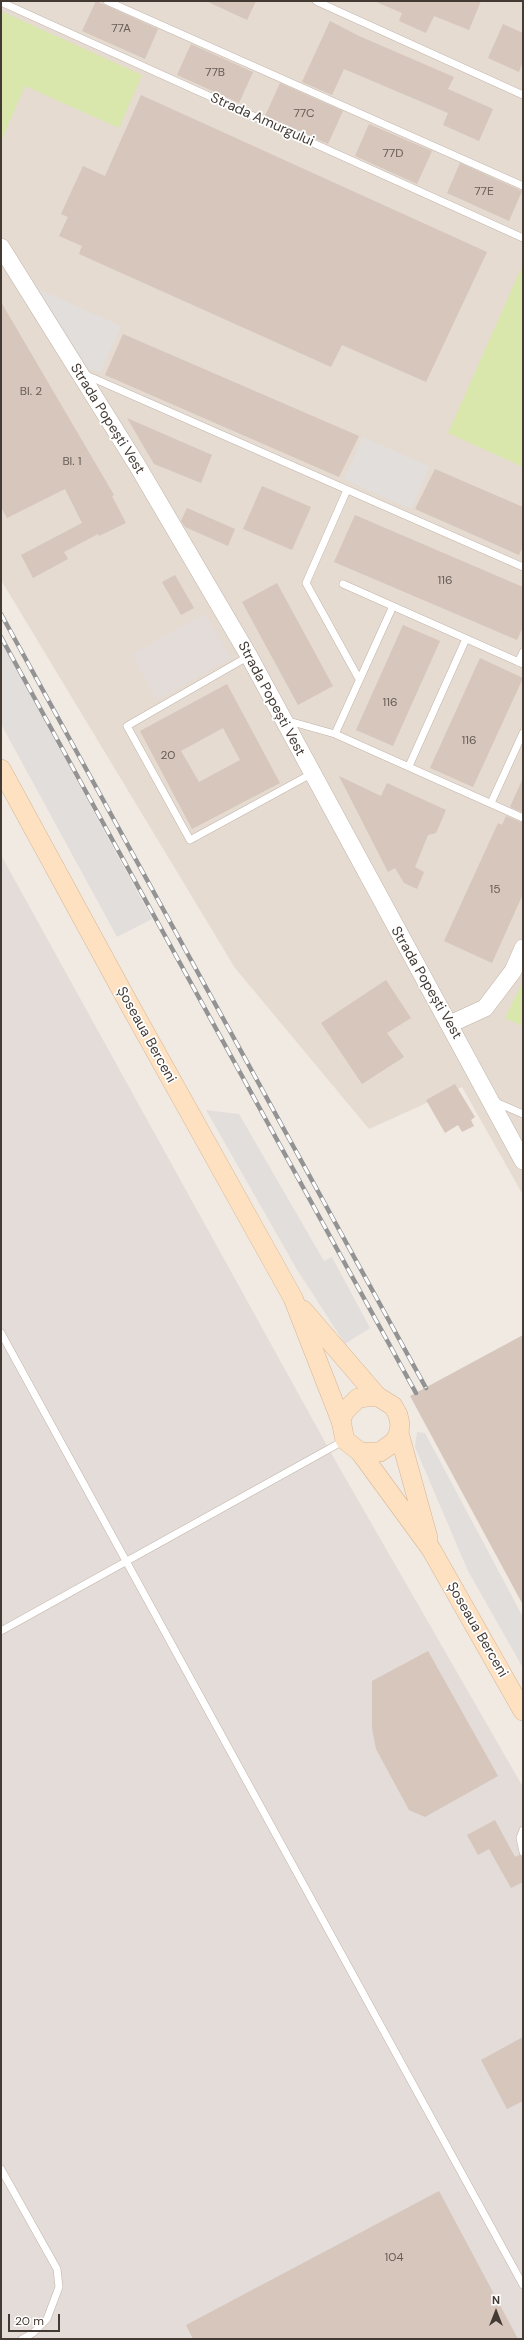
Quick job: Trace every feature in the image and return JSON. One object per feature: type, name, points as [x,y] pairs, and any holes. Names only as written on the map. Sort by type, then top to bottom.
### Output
[{"type":"main road","name":"Șoseaua Berceni","points":[[1,769],[128,1002],[294,1298],[341,1421],[346,1440],[360,1452],[431,1549],[523,1711]]},
{"type":"main road","name":"Șoseaua Berceni","points":[[294,1298],[377,1396],[386,1400],[396,1410],[400,1424],[398,1433],[431,1549]]},
{"type":"main road","points":[[341,1421],[344,1412],[358,1398],[377,1396]]},
{"type":"main road","points":[[360,1452],[380,1452],[394,1442],[398,1433]]},
{"type":"street","name":"Strada Popești Vest","points":[[1,247],[137,465],[249,656],[403,944],[450,1024],[488,1098],[523,1161]]},
{"type":"street","points":[[450,1024],[485,1008],[513,971],[523,948]]},
{"type":"lane","points":[[108,1],[523,186]]},
{"type":"lane","points":[[316,1],[523,95]]},
{"type":"lane","name":"Strada Amurgului","points":[[1,2],[523,238]]},
{"type":"lane","points":[[76,369],[98,382],[523,567]]},
{"type":"lane","points":[[347,490],[306,582],[359,679]]},
{"type":"lane","points":[[343,584],[521,663],[523,652]]},
{"type":"lane","points":[[335,734],[392,606]]},
{"type":"lane","points":[[409,766],[466,638]]},
{"type":"lane","points":[[249,656],[127,726],[190,840],[311,774]]},
{"type":"lane","points":[[282,719],[335,734],[523,818]]},
{"type":"lane","points":[[491,803],[523,733]]},
{"type":"lane","points":[[488,1098],[523,1114]]},
{"type":"lane","points":[[1,1333],[523,2285]]},
{"type":"lane","points":[[1,1632],[346,1440]]},
{"type":"lane","points":[[523,1830],[520,1838],[523,1852]]},
{"type":"lane","points":[[1,2169],[57,2269],[59,2287],[47,2319],[33,2333],[22,2339]]},
{"type":"shaded area","points":[[1,1],[523,1],[523,1195],[462,1087],[369,1129],[235,968],[1,580]]},
{"type":"shaded area","points":[[38,289],[121,326],[100,373],[88,368]]},
{"type":"shaded area","points":[[363,437],[430,467],[411,509],[344,479]]},
{"type":"shaded area","points":[[205,613],[231,658],[157,700],[131,655]]},
{"type":"shaded area","points":[[1,641],[152,919],[117,937],[1,724]]},
{"type":"shaded area","points":[[1,855],[335,1460],[523,1787],[523,2339],[1,2339]]},
{"type":"shaded area","points":[[206,1110],[239,1114],[324,1261],[332,1257],[370,1328],[345,1344],[296,1268]]},
{"type":"shaded area","points":[[417,1432],[425,1433],[523,1617],[523,1668],[468,1571],[415,1447]]},
{"type":"green space","points":[[1,11],[142,75],[119,128],[25,86],[1,142]]},
{"type":"green space","points":[[523,264],[523,467],[448,433]]},
{"type":"green space","points":[[523,981],[523,1026],[505,1018]]},
{"type":"building","points":[[96,1],[158,29],[145,59],[82,31]]},
{"type":"building","points":[[206,1],[256,1],[247,20]]},
{"type":"building","points":[[374,1],[481,1],[469,30],[434,16],[426,33],[399,21],[402,13]]},
{"type":"building","points":[[330,21],[359,36],[454,77],[448,89],[493,109],[479,141],[443,125],[448,113],[344,69],[332,95],[302,82]]},
{"type":"building","points":[[503,24],[523,33],[523,62],[519,72],[488,58]]},
{"type":"building","points":[[191,44],[253,72],[239,103],[177,75]]},
{"type":"building","points":[[280,83],[343,111],[328,144],[265,116]]},
{"type":"building","points":[[141,95],[487,252],[426,382],[342,345],[331,367],[79,254],[82,246],[59,236],[68,217],[61,214],[83,166],[105,176]]},
{"type":"building","points":[[369,124],[432,151],[417,184],[355,156]]},
{"type":"building","points":[[460,163],[522,191],[509,221],[447,193]]},
{"type":"building","points":[[1,302],[114,495],[112,496],[126,523],[99,536],[98,534],[64,552],[68,559],[33,578],[21,555],[82,523],[65,489],[7,518],[1,507]]},
{"type":"building","points":[[123,334],[359,436],[339,477],[105,375]]},
{"type":"building","points":[[127,418],[212,455],[201,483],[154,464]]},
{"type":"building","points":[[435,469],[523,507],[523,547],[519,555],[415,509]]},
{"type":"building","points":[[262,486],[311,507],[292,550],[243,529]]},
{"type":"building","points":[[187,508],[235,529],[228,546],[185,527],[181,521]]},
{"type":"building","points":[[355,515],[523,587],[523,627],[517,640],[334,562]]},
{"type":"building","points":[[175,575],[194,608],[181,615],[162,582]]},
{"type":"building","points":[[277,583],[333,686],[298,705],[242,602]]},
{"type":"building","points":[[403,625],[440,641],[393,746],[356,730]]},
{"type":"building","points":[[480,658],[523,678],[473,787],[430,768]]},
{"type":"building","points":[[227,684],[280,783],[192,829],[140,731]],"holes":[[[223,728],[240,760],[199,782],[181,751]]]},
{"type":"building","points":[[339,776],[381,796],[387,783],[446,810],[436,833],[428,835],[415,867],[424,872],[417,889],[404,883],[395,868],[388,872]]},
{"type":"building","points":[[523,778],[523,813],[510,807]]},
{"type":"building","points":[[506,816],[523,823],[523,894],[492,963],[444,941],[498,823],[502,825]]},
{"type":"building","points":[[386,980],[411,1018],[387,1033],[404,1057],[362,1084],[321,1023]]},
{"type":"building","points":[[455,1084],[475,1117],[471,1120],[474,1126],[462,1132],[458,1125],[445,1133],[426,1100]]},
{"type":"building","points":[[523,1335],[523,1605],[410,1396]]},
{"type":"building","points":[[428,1651],[498,1776],[425,1817],[409,1810],[376,1749],[372,1728],[372,1681]]},
{"type":"building","points":[[495,1820],[515,1857],[519,1855],[523,1857],[523,1882],[511,1888],[489,1849],[478,1855],[467,1835]]},
{"type":"building","points":[[523,2037],[523,2101],[507,2109],[481,2060]]},
{"type":"building","points":[[439,2191],[518,2339],[193,2339],[186,2325]]},
{"type":"railway","points":[[1,614],[426,1388]]},
{"type":"railway","points":[[1,637],[416,1393]]}]
